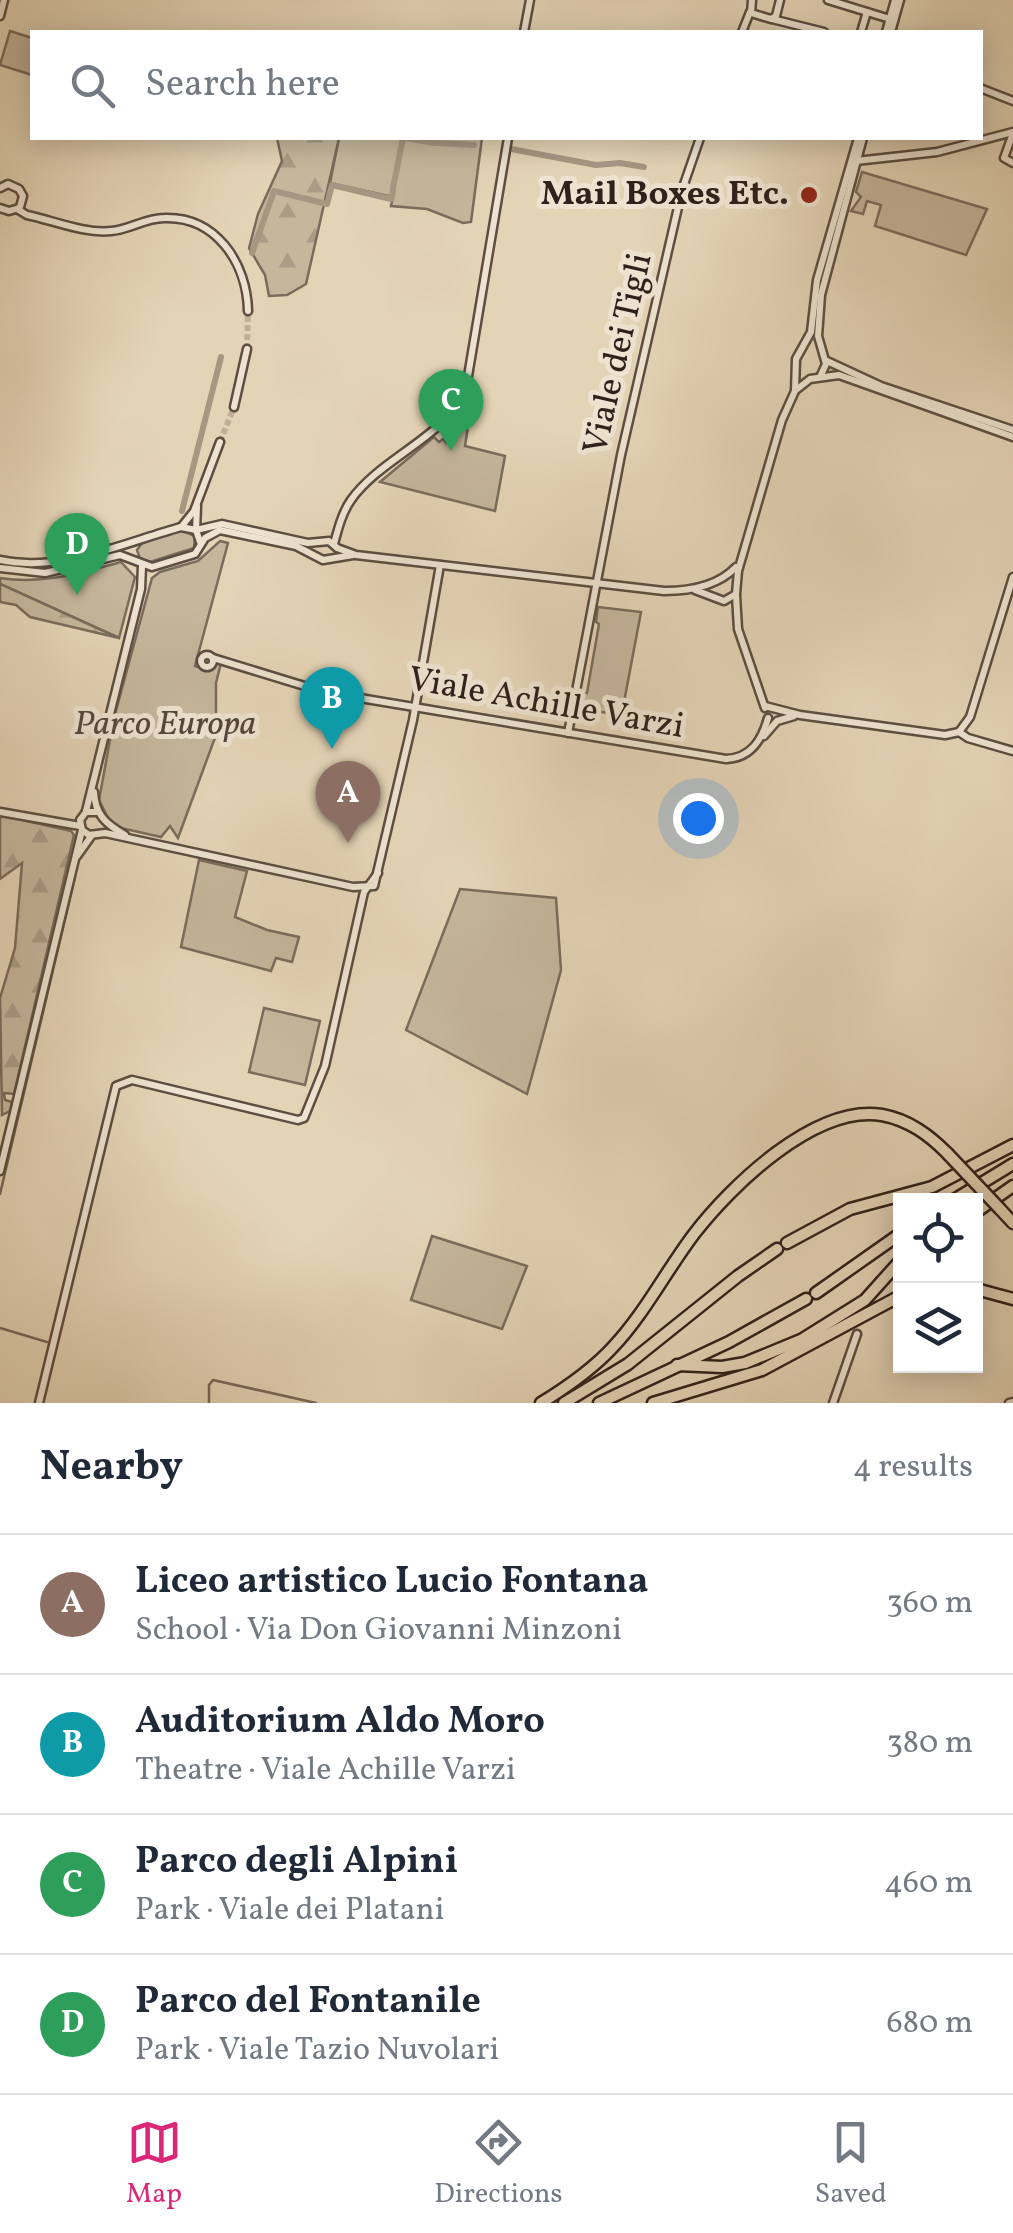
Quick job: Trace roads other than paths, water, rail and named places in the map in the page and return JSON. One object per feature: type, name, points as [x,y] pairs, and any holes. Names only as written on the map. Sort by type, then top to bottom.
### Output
[{"type":"highway","points":[[540,1403],[582,1376],[613,1348],[692,1237],[728,1194],[770,1158],[804,1136],[848,1117],[883,1115],[921,1130],[948,1153],[1013,1223]]},
{"type":"highway","points":[[564,1403],[638,1356],[782,1246],[850,1209],[932,1188],[1013,1145]]},
{"type":"highway","points":[[965,1193],[1013,1164]]},
{"type":"highway","points":[[983,1207],[1013,1186]]},
{"type":"highway","points":[[598,1403],[729,1342],[811,1296],[893,1239]]},
{"type":"highway","points":[[677,1365],[722,1367],[746,1363],[801,1340],[864,1300],[893,1269]]},
{"type":"highway","points":[[983,1290],[1013,1299]]},
{"type":"highway","points":[[653,1403],[762,1370],[893,1299]]},
{"type":"street","points":[[0,16],[4,0]]},
{"type":"street","points":[[524,30],[530,0]]},
{"type":"street","points":[[743,30],[752,0]]},
{"type":"street","points":[[771,19],[776,16],[780,0]]},
{"type":"street","points":[[828,0],[890,19]]},
{"type":"street","points":[[890,30],[898,0]]},
{"type":"street","points":[[890,30],[898,0]]},
{"type":"street","points":[[750,12],[816,30]]},
{"type":"street","points":[[862,30],[867,12]]},
{"type":"street","points":[[983,89],[1013,102]]},
{"type":"street","points":[[983,140],[1013,132]]},
{"type":"street","points":[[1013,132],[1004,158],[1013,163]]},
{"type":"street","points":[[0,568],[45,573],[120,554],[152,567],[197,552],[210,534],[226,530],[296,546],[326,561],[340,521],[355,495],[449,416],[465,394],[508,140]]},
{"type":"street","name":"Viale dei Tigli","points":[[568,733],[621,456],[682,190],[699,140]]},
{"type":"street","points":[[754,748],[768,718],[741,642],[735,613],[736,582],[782,420],[796,391],[796,360],[811,332],[818,280],[859,140]]},
{"type":"street","points":[[860,140],[820,295],[821,352],[826,360],[881,386],[1013,433]]},
{"type":"street","points":[[856,161],[937,152],[983,140]]},
{"type":"street","points":[[0,188],[8,184],[20,189],[23,200],[9,212],[0,208]]},
{"type":"street","points":[[18,208],[30,215],[104,232],[161,218],[202,226],[218,237],[236,262],[248,311]]},
{"type":"street","points":[[234,406],[247,349]]},
{"type":"street","points":[[803,350],[821,352]]},
{"type":"street","points":[[821,376],[826,360]]},
{"type":"street","points":[[797,372],[810,379]]},
{"type":"street","points":[[796,391],[810,379],[839,374],[1013,433]]},
{"type":"street","points":[[181,527],[197,504],[220,442]]},
{"type":"street","points":[[197,504],[206,517],[222,524],[331,546],[356,555],[664,592],[695,590],[727,576],[740,562]]},
{"type":"street","points":[[197,504],[200,545]]},
{"type":"street","points":[[0,560],[46,563],[181,527],[196,530],[222,524]]},
{"type":"street","points":[[141,538],[135,550],[144,577]]},
{"type":"street","points":[[318,556],[316,550],[331,546]]},
{"type":"street","points":[[39,1403],[116,1086],[132,1080],[293,1119],[303,1116],[312,1100],[324,1066],[361,906],[367,887],[378,873],[416,708],[440,565]]},
{"type":"street","points":[[0,1171],[82,822],[144,577],[152,567]]},
{"type":"street","points":[[727,576],[736,582]]},
{"type":"street","points":[[765,706],[945,735],[959,732],[970,717],[1013,577]]},
{"type":"street","points":[[714,582],[715,597]]},
{"type":"street","points":[[695,590],[724,601],[735,613]]},
{"type":"street","points":[[724,601],[736,594]]},
{"type":"street","name":"Viale Achille Varzi","points":[[213,658],[315,690],[416,708],[726,759],[742,756],[754,748]]},
{"type":"street","points":[[754,748],[778,721],[800,714]]},
{"type":"street","points":[[768,718],[778,721]]},
{"type":"street","points":[[959,732],[1013,751]]},
{"type":"street","points":[[94,786],[96,812],[104,822],[140,842]]},
{"type":"street","points":[[0,812],[56,823],[82,822],[96,812]]},
{"type":"street","points":[[82,822],[95,834],[367,887]]},
{"type":"street","points":[[70,876],[79,852],[104,822]]},
{"type":"street","points":[[833,1403],[858,1334]]},
{"type":"waterway","points":[[393,188],[403,140]]},
{"type":"waterway","points":[[417,140],[434,143]]},
{"type":"waterway","points":[[438,143],[474,145]]},
{"type":"waterway","points":[[511,149],[596,165],[644,167]]},
{"type":"waterway","points":[[252,253],[274,191],[327,204],[332,185],[391,199],[393,191]]},
{"type":"waterway","points":[[182,511],[221,357]]},
{"type":"waterway","points":[[0,1194],[75,877]]},
{"type":"waterway","points":[[0,1328],[47,1342]]},
{"type":"waterway","points":[[209,1403],[209,1385],[213,1380],[316,1403]]},
{"type":"tunnel","points":[[247,349],[248,311]]},
{"type":"tunnel","points":[[220,442],[234,407]]},
{"type":"place","name":"Mail Boxes Etc.","points":[[809,195]]},
{"type":"place","name":"Parco degli Alpini","points":[[451,451]]},
{"type":"place","name":"Parco del Fontanile","points":[[77,595]]},
{"type":"place","name":"Auditorium Aldo Moro","points":[[332,749]]},
{"type":"place","name":"Liceo artistico Lucio Fontana","points":[[348,843]]},
{"type":"park label","name":"Parco Europa","points":[[165,725]]}]
